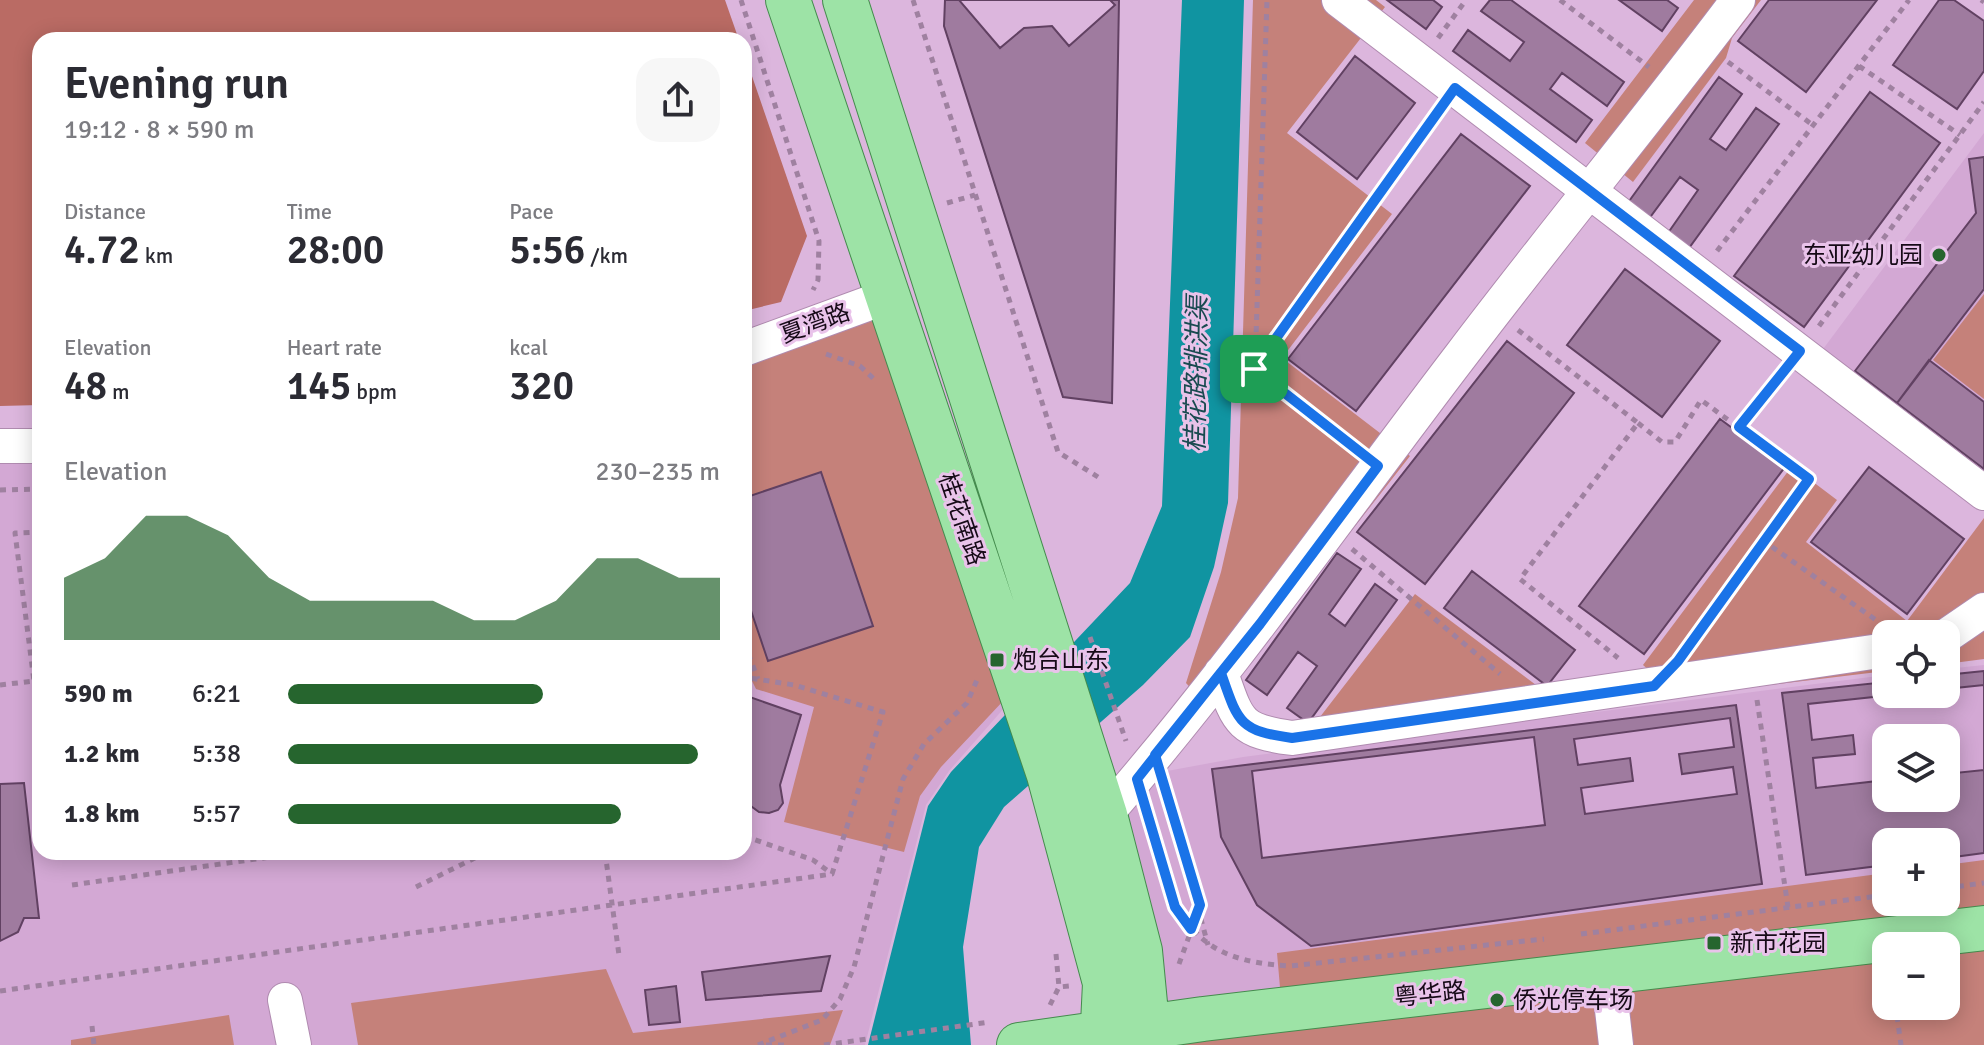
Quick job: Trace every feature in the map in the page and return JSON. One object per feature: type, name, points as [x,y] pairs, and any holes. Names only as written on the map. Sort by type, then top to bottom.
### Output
[{"type":"main road","name":"桂花南路","points":[[788,0],[1049,775],[1105,983],[1103,1038]]},
{"type":"main road","name":"桂花南路","points":[[845,0],[1072,643],[1083,748],[1105,815],[1140,951],[1150,1036]]},
{"type":"main road","name":"粤华路","points":[[1010,1032],[1103,1038],[1150,1036],[1608,974],[1984,928]]},
{"type":"street","points":[[1339,0],[1984,493]]},
{"type":"street","points":[[1105,815],[1221,673],[1738,0]]},
{"type":"street","name":"夏湾路","points":[[752,346],[886,297]]},
{"type":"street","points":[[0,446],[32,446]]},
{"type":"street","points":[[1960,626],[1984,610]]},
{"type":"street","points":[[1221,673],[1235,714],[1256,733],[1292,738],[1753,672],[1872,641]]},
{"type":"street","points":[[1608,974],[1616,1045]]},
{"type":"street","points":[[285,1000],[294,1045]]},
{"type":"path","points":[[741,0],[751,32]]},
{"type":"path","points":[[913,0],[1058,452],[1098,477]]},
{"type":"path","points":[[1254,369],[1267,0]]},
{"type":"path","points":[[1420,62],[1466,0]]},
{"type":"path","points":[[1560,0],[1673,86]]},
{"type":"path","points":[[1700,274],[1909,0]]},
{"type":"path","points":[[752,34],[819,241],[818,280],[809,298]]},
{"type":"path","points":[[1705,45],[1814,126]]},
{"type":"path","points":[[1859,66],[1960,135]]},
{"type":"path","points":[[1254,369],[1455,88]]},
{"type":"path","points":[[1739,427],[1800,351],[1984,102]]},
{"type":"path","points":[[1495,313],[1638,423],[1662,442],[1675,442],[1701,400],[1809,479],[1678,661],[1654,686],[1520,579],[1638,423]]},
{"type":"path","points":[[812,354],[842,357],[860,366],[881,389]]},
{"type":"path","points":[[1254,369],[1378,466]]},
{"type":"path","points":[[0,490],[32,489]]},
{"type":"path","points":[[1329,531],[1535,704]]},
{"type":"path","points":[[32,532],[15,533],[32,665]]},
{"type":"path","points":[[1765,542],[1872,628]]},
{"type":"path","points":[[1072,643],[1146,767],[1200,905],[1208,945]]},
{"type":"path","points":[[752,664],[758,679]]},
{"type":"path","points":[[1753,672],[1788,907]]},
{"type":"path","points":[[760,1045],[822,1020],[840,999],[854,967],[903,779],[924,744],[967,703],[975,690],[978,673]]},
{"type":"path","points":[[752,678],[794,685],[883,712],[832,874]]},
{"type":"path","points":[[0,685],[32,681]]},
{"type":"path","points":[[1150,831],[1175,907],[1191,929],[1208,945],[1258,964],[1290,966],[1553,938]]},
{"type":"path","points":[[752,839],[813,860],[832,874]]},
{"type":"path","points":[[72,885],[249,860]]},
{"type":"path","points":[[416,887],[471,860]]},
{"type":"path","points":[[606,860],[619,955]]},
{"type":"path","points":[[0,991],[832,874]]},
{"type":"path","points":[[1960,886],[1984,883]]},
{"type":"path","points":[[1569,936],[1872,897]]},
{"type":"path","points":[[1176,973],[1200,905]]},
{"type":"path","points":[[1898,1020],[1901,1045]]},
{"type":"path","points":[[92,1026],[94,1045]]},
{"type":"path","points":[[824,1045],[1010,1032]]},
{"type":"path","points":[[760,1045],[786,1045]]},
{"type":"shaded area","points":[[0,0],[725,0],[736,32],[32,32],[32,405],[0,406]]},
{"type":"shaded area","points":[[1253,0],[1376,0],[1385,7],[1287,133],[1392,214],[1282,358],[1410,456],[1211,710],[1186,683],[1221,572],[1238,498]]},
{"type":"shaded area","points":[[1694,0],[1761,0],[1732,38],[1726,58],[1633,182],[1585,143]]},
{"type":"shaded area","points":[[752,76],[807,236],[781,302],[752,309]]},
{"type":"shaded area","name":"东亚幼儿园","points":[[1984,133],[1984,510],[1803,376]]},
{"type":"shaded area","points":[[1984,294],[1984,399],[1933,360]]},
{"type":"shaded area","points":[[872,314],[1005,699],[941,767],[920,796],[904,852],[784,822],[814,707],[756,689],[752,681],[752,362]]},
{"type":"shaded area","points":[[752,362],[1012,699],[949,771],[926,805],[865,1045],[0,1045],[0,449],[32,449],[32,860],[752,860]]},
{"type":"shaded area","points":[[1792,466],[1837,500],[1806,542],[1906,620],[1872,620],[1872,673],[1678,696],[1643,665]]},
{"type":"shaded area","points":[[1984,518],[1984,659],[1960,662],[1960,620],[1908,620]]},
{"type":"shaded area","points":[[1415,594],[1552,697],[1313,726]]},
{"type":"shaded area","points":[[1984,665],[1984,926],[1933,932],[1872,932],[1872,939],[1162,1022],[1117,806],[1140,776],[1243,757],[1872,677],[1872,708],[1960,708],[1960,668]]},
{"type":"shaded area","points":[[1984,860],[1984,917],[1281,999],[1277,953],[1872,875],[1872,916],[1960,916],[1960,863]]},
{"type":"shaded area","points":[[1984,938],[1984,1045],[1629,1045],[1620,986],[1872,953],[1872,1020],[1960,1020],[1960,943]]},
{"type":"shaded area","points":[[606,969],[633,1033],[843,1010],[830,1045],[358,1045],[351,1003]]},
{"type":"shaded area","name":"侨光停车场","points":[[1601,980],[1609,1045],[1163,1045]]},
{"type":"shaded area","points":[[229,1015],[234,1045],[71,1045],[71,1040]]},
{"type":"water","name":"桂花路排洪渠","points":[[1182,0],[1244,0],[1228,503],[1214,567],[1190,637],[1143,685],[1004,807],[979,847],[963,947],[971,1045],[868,1045],[928,806],[951,772],[1130,583],[1162,506]]},
{"type":"building","points":[[945,0],[1119,0],[1112,403],[1063,397],[944,26]]},
{"type":"building","points":[[959,0],[1110,0],[1115,5],[1069,46],[1052,26],[1024,28],[1000,48]]},
{"type":"building","points":[[1387,0],[1433,0],[1442,7],[1426,29]]},
{"type":"building","points":[[1490,0],[1511,0],[1624,82],[1607,106],[1562,73],[1550,89],[1592,120],[1576,142],[1453,51],[1468,30],[1510,61],[1524,42],[1481,11]]},
{"type":"building","points":[[1619,0],[1667,0],[1678,8],[1662,31]]},
{"type":"building","points":[[1769,0],[1877,0],[1806,92],[1738,41]]},
{"type":"building","points":[[1939,0],[1954,0],[1984,21],[1984,71],[1957,109],[1893,65]]},
{"type":"building","points":[[1355,56],[1415,103],[1357,179],[1297,132]]},
{"type":"building","points":[[1719,77],[1742,94],[1710,139],[1726,150],[1756,108],[1779,124],[1689,248],[1668,233],[1698,190],[1680,177],[1648,220],[1627,204]]},
{"type":"building","points":[[1870,92],[1940,143],[1804,327],[1734,276]]},
{"type":"building","points":[[1461,134],[1530,186],[1356,411],[1288,359]]},
{"type":"building","points":[[1984,157],[1984,289],[1897,403],[1855,371],[1976,213],[1969,159]]},
{"type":"building","points":[[1625,269],[1720,341],[1662,417],[1567,345]]},
{"type":"building","points":[[1507,341],[1574,393],[1425,584],[1357,532]]},
{"type":"building","points":[[1929,360],[1984,402],[1984,469],[1897,403]]},
{"type":"building","points":[[1720,419],[1785,467],[1644,654],[1579,606]]},
{"type":"building","points":[[1869,467],[1964,539],[1907,614],[1811,542]]},
{"type":"building","points":[[821,472],[873,626],[768,661],[752,614],[752,495]]},
{"type":"building","points":[[1337,553],[1361,569],[1329,614],[1345,626],[1375,584],[1397,600],[1308,723],[1287,708],[1317,666],[1298,652],[1267,695],[1246,680]]},
{"type":"building","points":[[1472,571],[1575,650],[1547,686],[1444,608]]},
{"type":"building","points":[[1984,671],[1984,853],[1960,856],[1960,828],[1872,828],[1872,867],[1806,875],[1782,693],[1872,683],[1872,708],[1960,708],[1960,674]]},
{"type":"building","points":[[1984,685],[1984,770],[1960,773],[1960,724],[1872,724],[1872,782],[1816,788],[1813,758],[1855,754],[1853,735],[1812,740],[1808,704],[1872,697],[1872,708],[1960,708],[1960,688]]},
{"type":"building","points":[[752,698],[801,715],[780,785],[783,803],[778,810],[759,812],[752,807]]},
{"type":"building","points":[[1736,705],[1762,884],[1311,946],[1257,905],[1221,837],[1212,769]]},
{"type":"building","points":[[1730,718],[1734,747],[1679,754],[1682,774],[1733,767],[1737,794],[1585,814],[1581,788],[1633,781],[1630,758],[1578,765],[1574,739]]},
{"type":"building","points":[[1534,737],[1545,825],[1262,858],[1252,771]]},
{"type":"building","points":[[24,783],[39,918],[24,918],[18,932],[0,941],[0,784]]},
{"type":"building","points":[[830,956],[821,991],[706,1000],[702,972]]},
{"type":"building","points":[[676,986],[680,1022],[649,1025],[645,990]]},
{"type":"place","name":"东亚幼儿园","points":[[1939,255]]},
{"type":"place","name":"炮台山东","points":[[997,660]]},
{"type":"place","name":"新市花园","points":[[1714,943]]},
{"type":"place","name":"侨光停车场","points":[[1497,1000]]},
{"type":"route","points":[[1254,369],[1378,466],[1260,624],[1155,755],[1200,905],[1191,929],[1175,907],[1137,779],[1155,755],[1221,673],[1235,714],[1256,733],[1292,738],[1654,686],[1678,661],[1809,479],[1739,427],[1800,351],[1455,88],[1254,369]]}]
